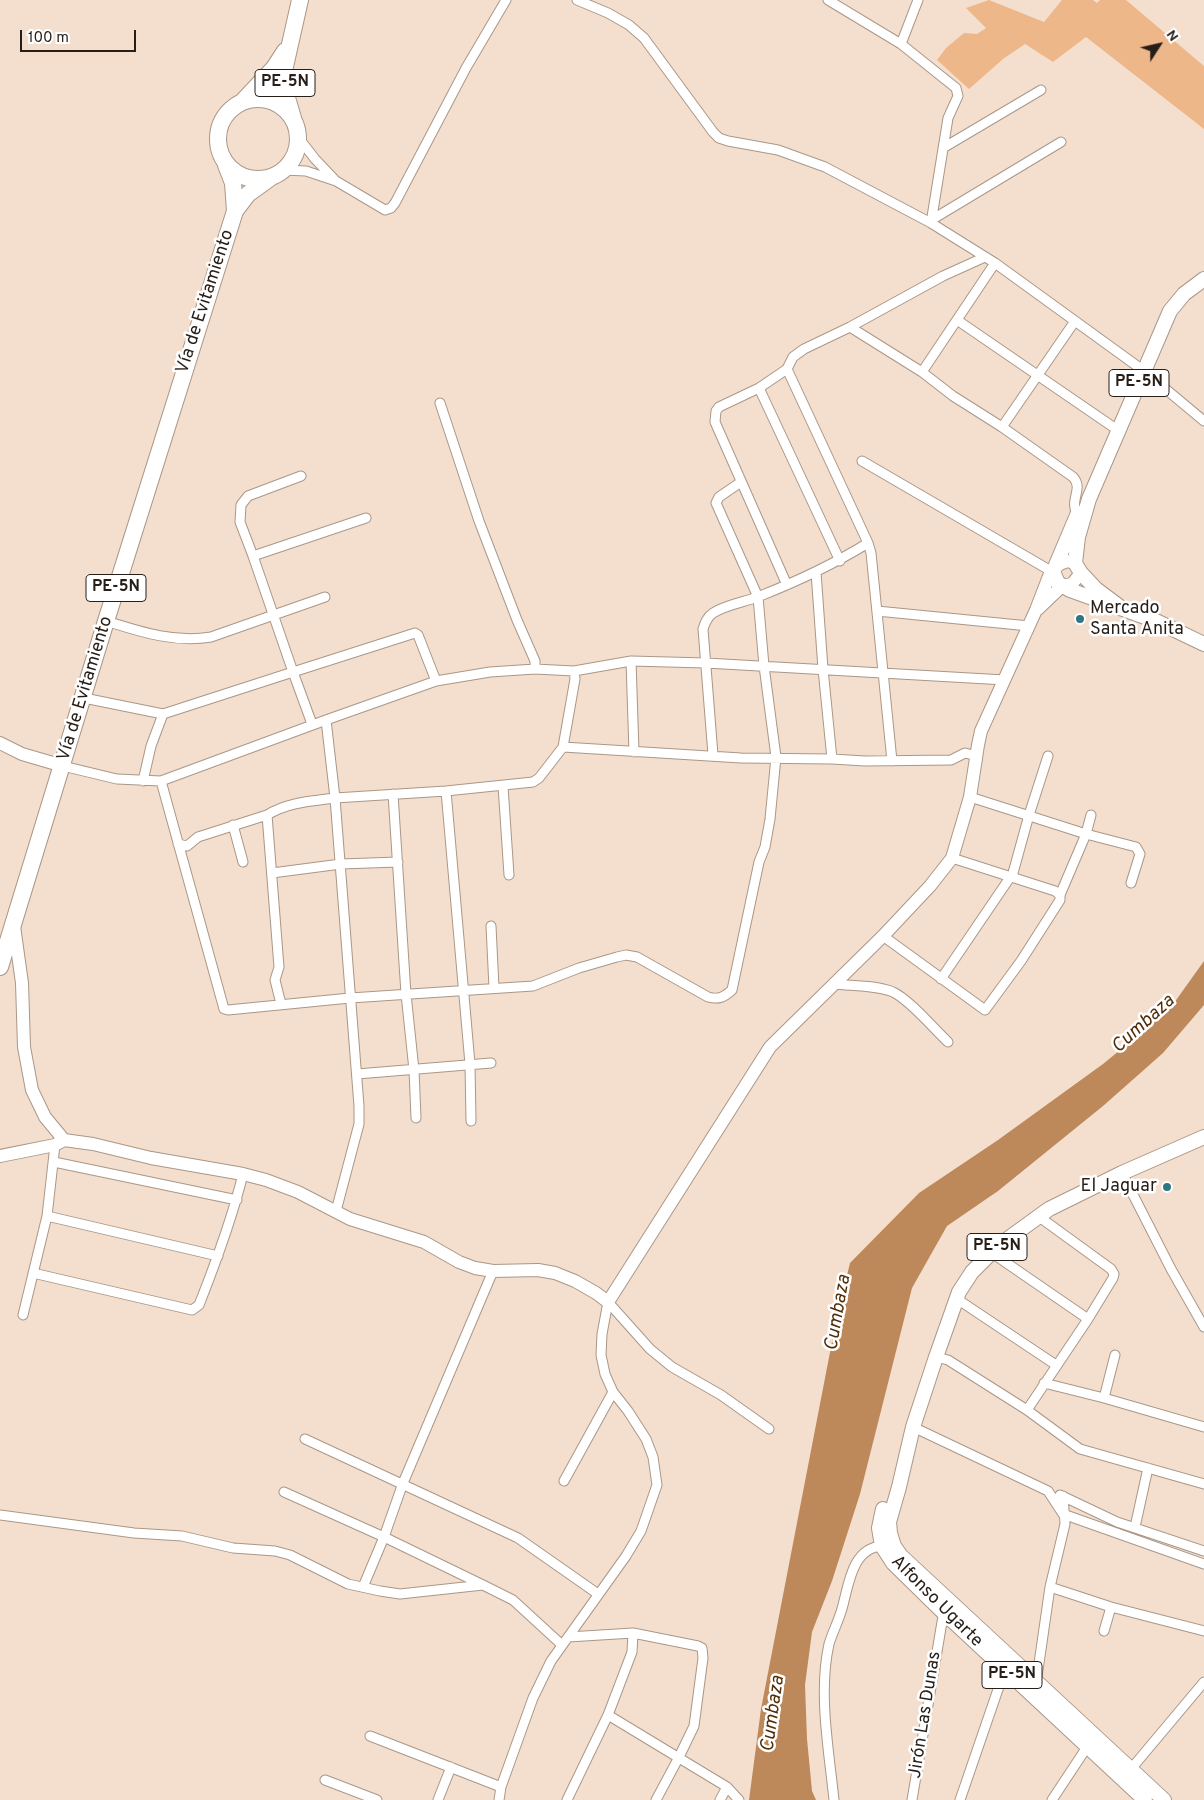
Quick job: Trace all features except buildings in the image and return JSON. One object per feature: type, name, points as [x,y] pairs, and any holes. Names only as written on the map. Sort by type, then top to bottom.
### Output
[{"type":"highway","name":"PE-5N","points":[[293,120],[285,91],[284,71],[300,0]]},
{"type":"highway","name":"PE-5N","points":[[243,102],[274,68],[289,45]]},
{"type":"highway","points":[[256,98],[269,100],[282,106],[293,120],[298,144],[293,159],[278,173],[261,179],[246,177],[233,170],[223,159],[218,139],[220,126],[226,114],[243,102],[256,98]]},
{"type":"highway","name":"Vía de Evitamiento","points":[[223,159],[233,184],[235,211]]},
{"type":"highway","name":"Vía de Evitamiento","points":[[0,967],[235,211],[248,194],[278,173]]},
{"type":"main road","name":"PE-5N","points":[[1078,568],[1078,537],[1089,499],[1170,311],[1184,294],[1204,279]]},
{"type":"main road","name":"PE-5N","points":[[1053,569],[1077,514],[1089,499]]},
{"type":"main road","points":[[1078,568],[1096,589],[1120,608]]},
{"type":"main road","points":[[1053,569],[1055,577],[1062,586],[1111,606],[1156,621],[1204,644]]},
{"type":"main road","name":"PE-5N","points":[[1164,1800],[1131,1769],[1034,1688],[946,1607],[894,1546],[888,1522],[906,1461],[913,1427],[936,1357],[956,1299],[972,1272],[998,1246],[1049,1209],[1122,1173],[1204,1137]]},
{"type":"main road","name":"PE-5N","points":[[882,1546],[879,1528],[884,1506],[895,1477],[906,1461]]},
{"type":"main road","name":"Alfonso Ugarte","points":[[882,1546],[893,1563],[946,1607],[1005,1669],[1034,1688],[1087,1747],[1145,1800]]},
{"type":"street","points":[[278,173],[306,171],[336,181],[385,210],[391,208],[466,68],[506,0]]},
{"type":"street","points":[[577,0],[608,13],[629,25],[644,38],[719,138],[778,150],[825,167],[932,221],[995,263],[1144,371],[1204,421]]},
{"type":"street","points":[[828,0],[901,44],[958,91],[958,96],[948,118],[932,221]]},
{"type":"street","points":[[901,44],[918,0]]},
{"type":"street","points":[[943,148],[1041,90]]},
{"type":"street","points":[[298,137],[315,160],[336,181]]},
{"type":"street","points":[[932,221],[1061,142]]},
{"type":"street","points":[[787,585],[715,422],[716,411],[719,407],[758,388],[787,369],[793,357],[799,352],[850,327],[943,276],[985,257]]},
{"type":"street","points":[[922,372],[995,263]]},
{"type":"street","points":[[957,320],[1119,431]]},
{"type":"street","points":[[1002,427],[1075,321]]},
{"type":"street","points":[[850,327],[922,372],[953,396],[1002,427],[1077,481],[1077,492],[1074,501],[1074,509],[1077,514]]},
{"type":"street","points":[[787,369],[871,553],[892,761]]},
{"type":"street","points":[[758,388],[840,561]]},
{"type":"street","points":[[440,403],[479,521],[517,620],[535,660],[536,668]]},
{"type":"street","points":[[862,461],[1053,569]]},
{"type":"street","points":[[301,476],[248,496],[241,505],[240,522],[312,724]]},
{"type":"street","points":[[161,780],[224,1009],[350,998],[533,986],[578,968],[626,955],[637,957],[708,997],[722,998],[732,990],[759,862],[765,847],[776,758],[764,666],[758,597],[716,503],[719,497],[741,482]]},
{"type":"street","points":[[253,556],[366,518]]},
{"type":"street","points":[[713,755],[703,629],[707,619],[718,611],[758,597],[840,561],[868,543]]},
{"type":"street","points":[[499,1800],[501,1787],[533,1698],[551,1661],[626,1556],[641,1531],[658,1486],[653,1457],[646,1439],[613,1392],[605,1374],[601,1355],[602,1334],[608,1302],[770,1047],[883,936],[930,886],[952,858],[970,798],[981,731],[1053,569],[1067,561],[1078,568],[1072,584],[1062,586],[1036,610]]},
{"type":"street","points":[[816,572],[832,759]]},
{"type":"street","points":[[106,622],[147,634],[183,640],[196,639],[211,637],[325,597]]},
{"type":"street","points":[[877,612],[1029,626]]},
{"type":"street","points":[[84,698],[163,714],[415,633],[418,635],[436,681]]},
{"type":"street","points":[[631,661],[634,752]]},
{"type":"street","points":[[0,743],[22,754],[117,779],[161,780],[312,724],[436,681],[490,672],[536,668],[574,671],[631,661],[706,663],[1005,680]]},
{"type":"street","points":[[178,844],[187,846],[198,837],[267,815],[298,802],[446,791],[533,782],[563,747],[575,679],[574,671]]},
{"type":"street","points":[[143,781],[151,746],[163,714]]},
{"type":"street","points":[[326,720],[335,798],[357,1074],[359,1124],[336,1210]]},
{"type":"street","points":[[563,747],[741,758],[865,761],[951,760],[965,753],[973,755],[976,760]]},
{"type":"street","points":[[941,978],[1013,873],[1048,756]]},
{"type":"street","points":[[503,786],[509,875]]},
{"type":"street","points":[[446,791],[470,1064],[471,1121]]},
{"type":"street","points":[[393,794],[416,1118]]},
{"type":"street","points":[[970,798],[1086,834],[1136,847],[1140,854],[1131,882]]},
{"type":"street","points":[[267,815],[279,968],[275,980],[281,1004]]},
{"type":"street","points":[[883,936],[985,1010],[1026,954],[1060,900],[1060,895],[1086,834],[1091,815]]},
{"type":"street","points":[[234,824],[243,862]]},
{"type":"street","points":[[952,858],[1054,891],[1060,895]]},
{"type":"street","points":[[272,874],[340,864],[398,862]]},
{"type":"street","points":[[14,925],[22,983],[24,1048],[32,1090],[59,1142],[54,1162],[47,1216],[23,1315]]},
{"type":"street","points":[[491,926],[494,988]]},
{"type":"street","points":[[834,984],[874,988],[892,992],[902,998],[948,1042]]},
{"type":"street","points":[[357,1074],[491,1063]]},
{"type":"street","points":[[0,1156],[59,1142],[93,1144],[151,1158],[243,1174],[298,1192],[336,1210],[350,1219],[424,1242],[459,1262],[475,1268],[492,1271],[538,1270],[555,1273],[575,1281],[596,1293],[608,1302],[650,1349],[672,1367],[721,1395],[768,1429]]},
{"type":"street","points":[[54,1162],[237,1200]]},
{"type":"street","points":[[1122,1173],[1204,1327]]},
{"type":"street","points":[[33,1273],[192,1310],[199,1305],[218,1256],[237,1200],[243,1174]]},
{"type":"street","points":[[47,1216],[218,1256]]},
{"type":"street","points":[[1026,1410],[1088,1319],[1114,1274],[1111,1269],[1038,1216]]},
{"type":"street","points":[[992,1253],[1088,1319]]},
{"type":"street","points":[[363,1587],[384,1537],[403,1483],[492,1271]]},
{"type":"street","points":[[956,1299],[1056,1365]]},
{"type":"street","points":[[1104,1398],[1115,1356]]},
{"type":"street","points":[[936,1357],[948,1360],[1026,1410],[1080,1449],[1204,1484]]},
{"type":"street","points":[[1044,1383],[1204,1427]]},
{"type":"street","points":[[564,1481],[613,1392]]},
{"type":"street","points":[[913,1427],[1116,1522],[1204,1551]]},
{"type":"street","points":[[305,1439],[518,1538],[598,1594]]},
{"type":"street","points":[[1134,1528],[1148,1468]]},
{"type":"street","points":[[1048,1491],[1063,1514],[1204,1564]]},
{"type":"street","points":[[284,1492],[384,1537],[513,1600],[562,1645]]},
{"type":"street","points":[[1034,1688],[1050,1587],[1064,1524],[1063,1496]]},
{"type":"street","points":[[0,1514],[134,1533],[182,1536],[233,1548],[275,1551],[290,1555],[348,1584],[400,1594],[483,1585]]},
{"type":"street","points":[[834,1800],[825,1706],[830,1644],[840,1618],[850,1575],[855,1564],[868,1550],[882,1546]]},
{"type":"street","points":[[1050,1587],[1111,1606],[1204,1631]]},
{"type":"street","points":[[1104,1630],[1111,1606]]},
{"type":"street","name":"Jirón Las Dunas","points":[[912,1800],[946,1607]]},
{"type":"street","points":[[568,1637],[633,1633],[698,1646],[703,1652],[694,1726],[656,1800]]},
{"type":"street","points":[[567,1800],[608,1715],[632,1652],[633,1633]]},
{"type":"street","points":[[960,1800],[1005,1669]]},
{"type":"street","points":[[1131,1769],[1204,1682]]},
{"type":"street","points":[[608,1715],[727,1787],[739,1800]]},
{"type":"street","points":[[370,1736],[501,1787]]},
{"type":"street","points":[[1052,1800],[1087,1747]]},
{"type":"street","points":[[438,1800],[451,1768]]},
{"type":"street","points":[[326,1780],[377,1800]]},
{"type":"street","points":[[720,1800],[727,1787]]},
{"type":"shaded area","points":[[989,0],[1044,22],[1062,0],[1093,0],[1097,3],[1100,0],[1126,0],[1204,66],[1204,129],[1086,37],[1053,62],[1025,44],[1003,59],[969,89],[937,60],[946,48],[964,33],[977,34],[986,28],[966,8]]},
{"type":"water","name":"Cumbaza","points":[[1204,961],[1204,1005],[1163,1053],[1103,1106],[998,1191],[947,1226],[912,1288],[860,1494],[832,1581],[812,1632],[805,1685],[807,1739],[812,1791],[816,1800],[749,1800],[761,1709],[837,1316],[850,1263],[919,1193],[998,1140],[1103,1064],[1169,1010]]},
{"type":"place","name":"Mercado Santa Anita","points":[[1080,619]]},
{"type":"place","name":"El Jaguar","points":[[1167,1187]]}]
